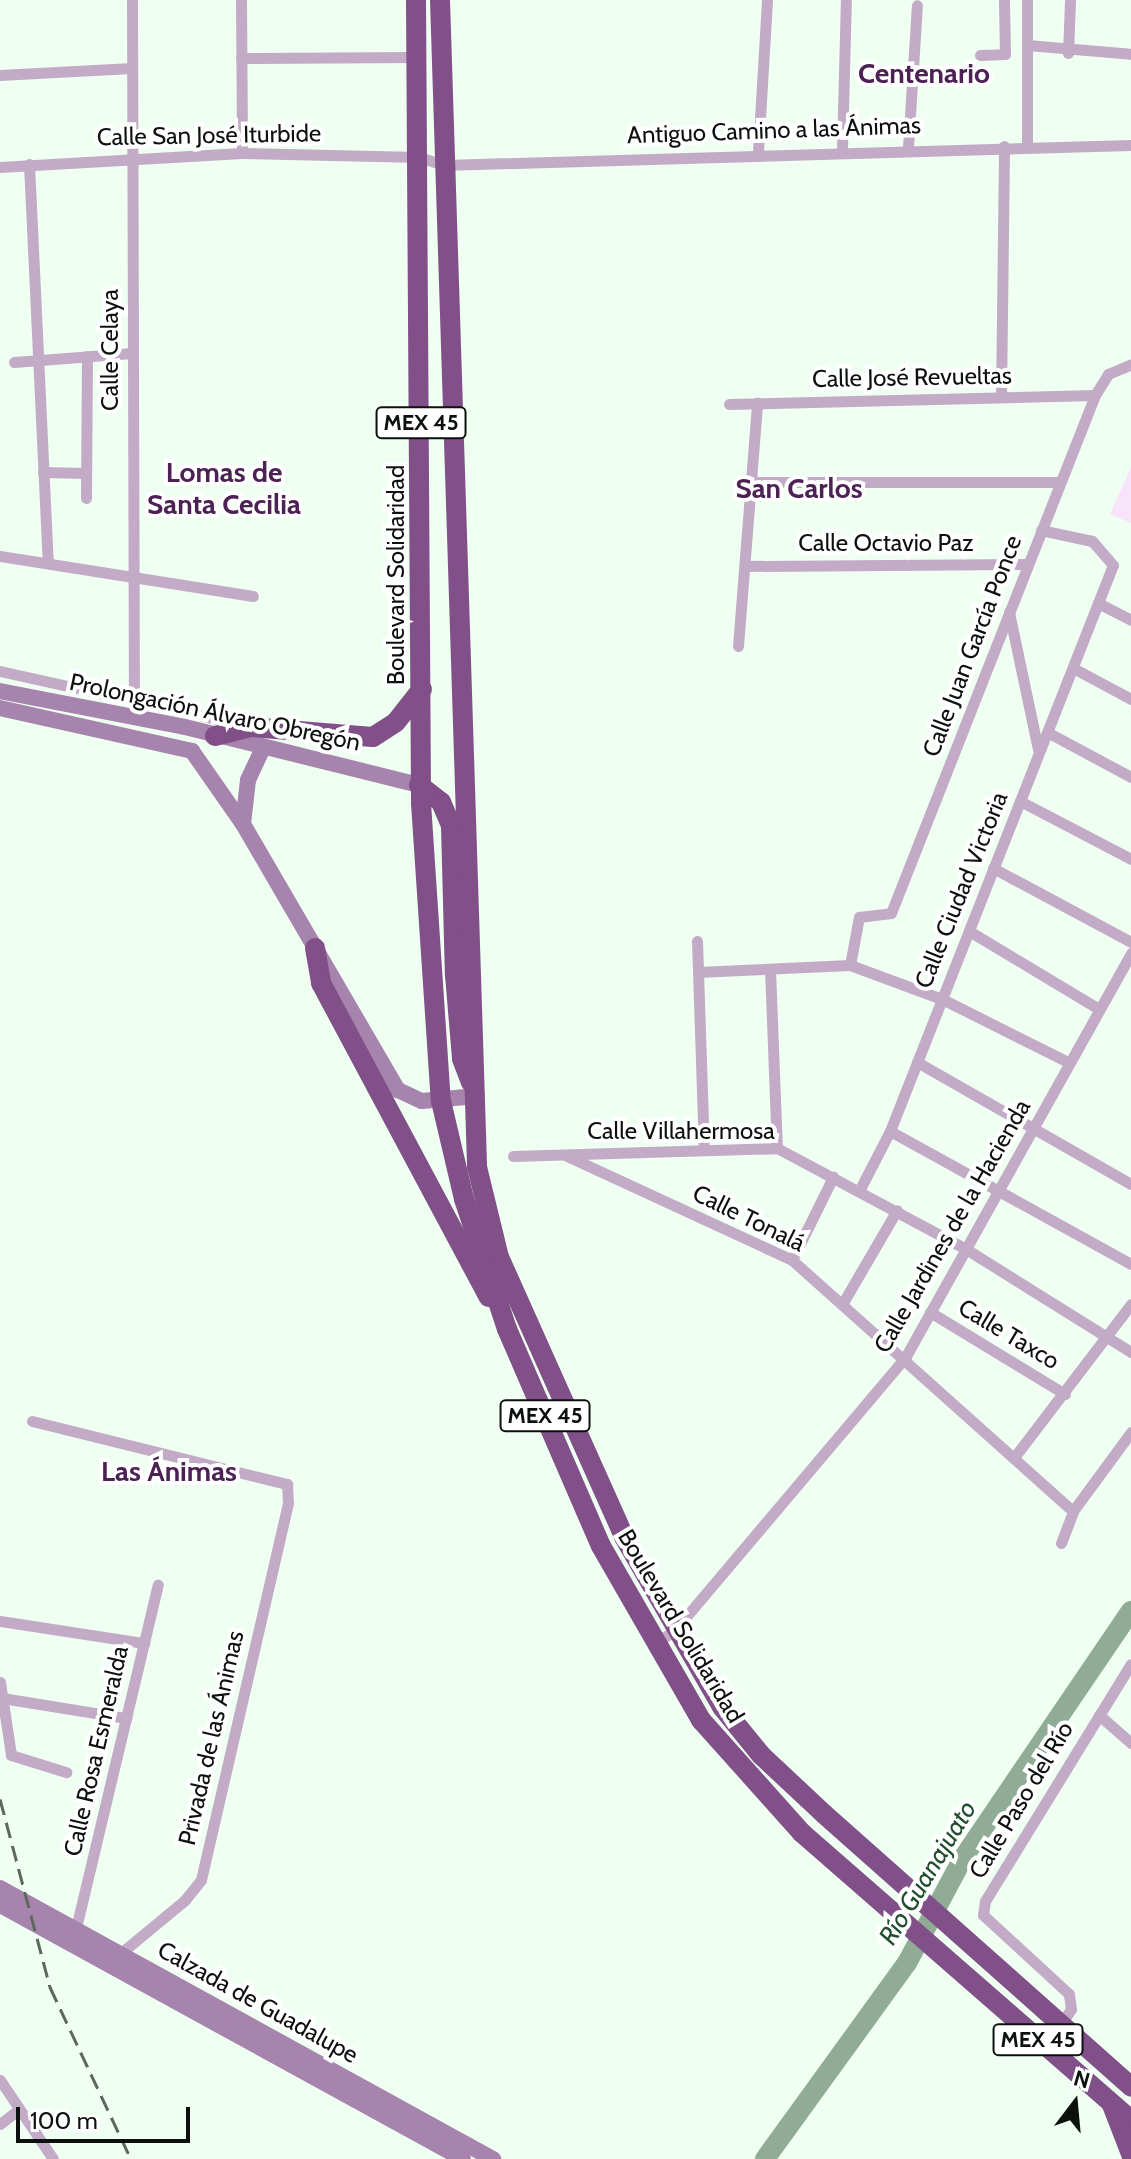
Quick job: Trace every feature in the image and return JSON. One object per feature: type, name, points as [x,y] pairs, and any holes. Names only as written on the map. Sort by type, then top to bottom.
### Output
[{"type":"highway","name":"Boulevard Solidaridad","points":[[416,0],[422,689],[420,786],[441,1101],[464,1199],[507,1329],[601,1546],[701,1720],[744,1771],[904,1926],[1131,2120]]},
{"type":"highway","name":"Boulevard Solidaridad","points":[[440,0],[477,1167],[499,1257],[619,1527],[674,1631],[761,1755],[1131,2087]]},
{"type":"highway","points":[[215,736],[252,727],[373,737],[396,722],[422,689]]},
{"type":"highway","points":[[420,786],[441,802],[451,826],[462,1059],[477,1096]]},
{"type":"highway","points":[[315,948],[321,983],[507,1329]]},
{"type":"highway","points":[[1111,2102],[1131,2154]]},
{"type":"street","name":"Calle Celaya","points":[[132,0],[129,576],[134,700]]},
{"type":"street","points":[[241,0],[242,153]]},
{"type":"street","points":[[758,152],[767,0]]},
{"type":"street","points":[[842,149],[846,0]]},
{"type":"street","points":[[980,55],[1005,54],[1004,0]]},
{"type":"street","points":[[1027,0],[1027,146]]},
{"type":"street","points":[[1068,53],[1070,0]]},
{"type":"street","points":[[908,147],[917,5]]},
{"type":"street","points":[[1027,45],[1068,53],[1131,54]]},
{"type":"street","points":[[241,58],[416,57]]},
{"type":"street","points":[[0,75],[132,68]]},
{"type":"street","name":"Antiguo Camino a las Ánimas","points":[[419,157],[444,165],[908,147],[1131,145]]},
{"type":"street","points":[[1001,397],[1004,146]]},
{"type":"street","name":"Calle San José Iturbide","points":[[0,167],[132,156],[242,153],[419,157]]},
{"type":"street","points":[[29,164],[48,563]]},
{"type":"street","points":[[14,362],[132,353]]},
{"type":"street","points":[[86,498],[87,356]]},
{"type":"street","points":[[1095,395],[1108,374],[1131,364]]},
{"type":"street","name":"Calle José Revueltas","points":[[729,404],[1095,395]]},
{"type":"street","name":"Calle Juan García Ponce","points":[[850,965],[859,917],[891,913],[1095,395]]},
{"type":"street","points":[[738,646],[757,403]]},
{"type":"street","points":[[43,472],[86,473]]},
{"type":"street","points":[[751,482],[1060,482]]},
{"type":"street","name":"Calle Ciudad Victoria","points":[[859,1191],[890,1131],[1113,565],[1092,541],[1041,530]]},
{"type":"street","points":[[0,556],[253,596]]},
{"type":"street","name":"Calle Octavio Paz","points":[[745,566],[1027,564]]},
{"type":"street","points":[[1098,603],[1131,620]]},
{"type":"street","points":[[1009,609],[1038,759]]},
{"type":"street","points":[[1073,668],[1131,699]]},
{"type":"street","points":[[0,671],[134,700],[186,719],[252,727]]},
{"type":"street","name":"Prolongación Álvaro Obregón","points":[[0,691],[186,719],[215,736],[420,786]]},
{"type":"street","name":"Prolongación Álvaro Obregón","points":[[0,708],[183,747],[200,758],[243,824]]},
{"type":"street","points":[[1047,732],[1131,777]]},
{"type":"street","points":[[263,748],[248,780],[243,824],[398,1090],[414,1100],[441,1101],[477,1096]]},
{"type":"street","points":[[1020,801],[1131,859]]},
{"type":"street","points":[[993,868],[1131,942]]},
{"type":"street","points":[[969,931],[1099,1009]]},
{"type":"street","points":[[697,941],[704,1150]]},
{"type":"street","name":"Calle Jardines de la Hacienda","points":[[655,1643],[674,1631],[906,1356],[1131,953]]},
{"type":"street","points":[[698,972],[850,965],[942,999],[1068,1062]]},
{"type":"street","points":[[770,969],[777,1148]]},
{"type":"street","points":[[917,1062],[1035,1125],[1131,1184]]},
{"type":"street","points":[[890,1131],[1001,1188],[1131,1264]]},
{"type":"street","name":"Calle Villahermosa","points":[[513,1156],[777,1148],[966,1249],[1131,1352]]},
{"type":"street","name":"Calle Tonalá","points":[[563,1154],[792,1260],[906,1356],[1073,1511]]},
{"type":"street","points":[[792,1260],[833,1177]]},
{"type":"street","points":[[844,1301],[897,1210]]},
{"type":"street","points":[[1016,1455],[1131,1304]]},
{"type":"street","name":"Calle Taxco","points":[[930,1312],[1065,1394]]},
{"type":"street","name":"Privada de las Ánimas","points":[[32,1421],[287,1484],[201,1880],[185,1900],[114,1958]]},
{"type":"street","points":[[1061,1543],[1073,1511],[1131,1432]]},
{"type":"street","name":"Calle Rosa Esmeralda","points":[[76,1928],[158,1585]]},
{"type":"street","points":[[0,1621],[144,1643]]},
{"type":"street","name":"Calle Paso del Río","points":[[1061,2024],[1071,2009],[1069,1994],[983,1915],[985,1901],[1131,1664]]},
{"type":"street","points":[[0,1682],[11,1755],[66,1772]]},
{"type":"street","points":[[2,1698],[126,1718]]},
{"type":"street","points":[[1099,1715],[1131,1743]]},
{"type":"street","name":"Calzada de Guadalupe","points":[[0,1888],[76,1928],[114,1958],[463,2159]]},
{"type":"street","name":"Calzada de Guadalupe","points":[[0,1905],[114,1958],[493,2159]]},
{"type":"street","points":[[0,2080],[53,2159]]},
{"type":"street","points":[[0,2124],[19,2109]]},
{"type":"shaded area","points":[[1131,467],[1131,523],[1110,514]]},
{"type":"waterway","name":"Río Guanajuato","points":[[765,2159],[907,1963],[963,1858],[1131,1611]]},
{"type":"railway","points":[[0,1799],[50,1987],[131,2159]]},
{"type":"district","name":"Centenario","points":[[924,73]]},
{"type":"district","name":"Lomas de Santa Cecilia","points":[[224,488]]},
{"type":"district","name":"San Carlos","points":[[799,488]]},
{"type":"district","name":"Las Ánimas","points":[[169,1471]]}]
